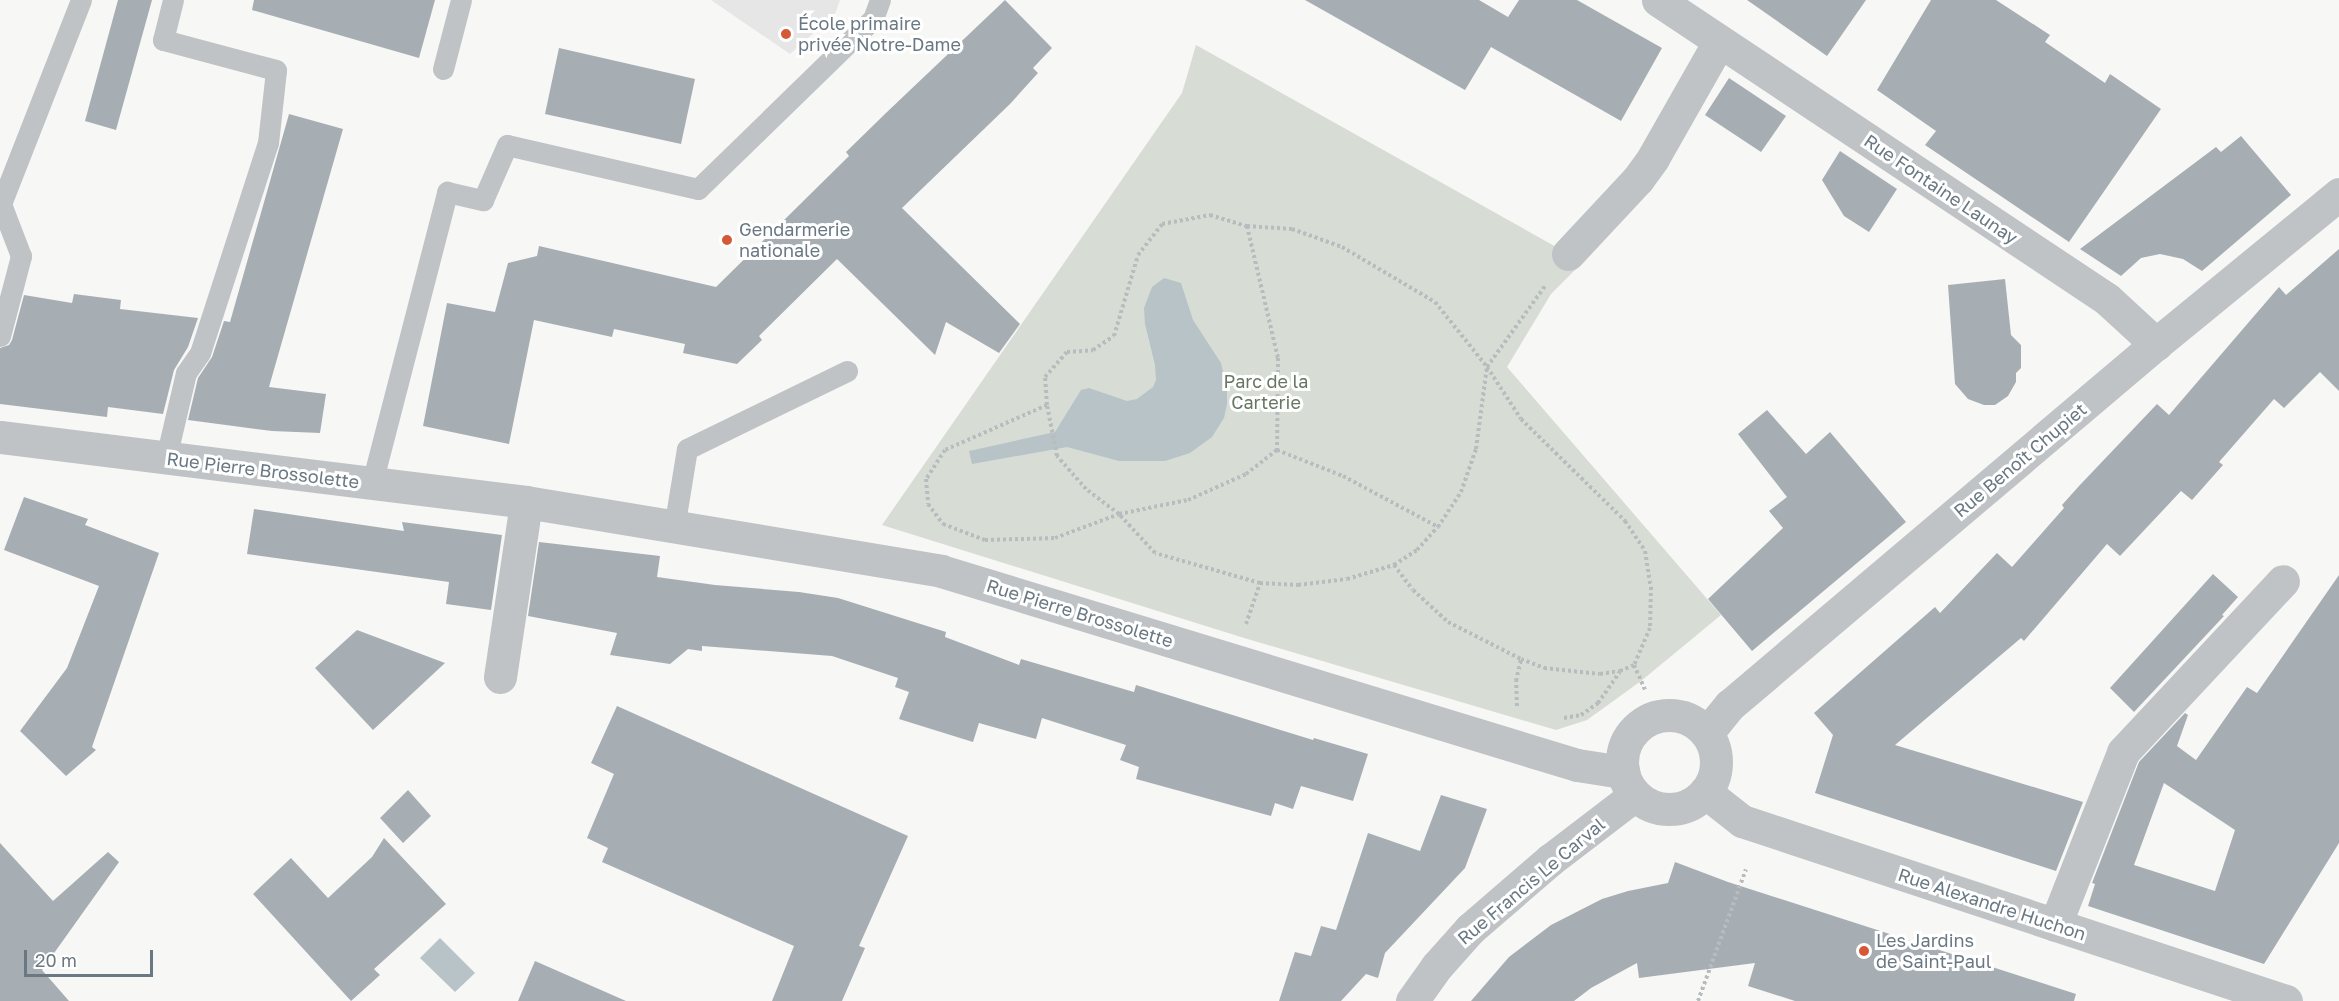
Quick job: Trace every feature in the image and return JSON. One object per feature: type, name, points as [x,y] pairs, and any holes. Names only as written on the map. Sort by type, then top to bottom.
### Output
[{"type":"street","name":"Rue Fontaine Launay","points":[[1658,0],[2107,299],[2156,344]]},
{"type":"street","points":[[1568,254],[1638,179],[1653,158],[1719,42]]},
{"type":"street","name":"Rue Benoît Chupiet","points":[[1707,733],[1730,705],[2156,344],[2339,194]]},
{"type":"street","name":"Rue Pierre Brossolette","points":[[0,438],[526,502],[941,571],[1577,765],[1629,784]]},
{"type":"street","points":[[500,677],[526,502]]},
{"type":"street","points":[[2055,925],[2123,752],[2283,581]]},
{"type":"street","points":[[1671,715],[1685,717],[1707,733],[1715,752],[1715,774],[1705,792],[1693,803],[1678,809],[1662,809],[1648,805],[1629,784],[1622,754],[1629,737],[1641,724],[1658,716],[1671,715]]},
{"type":"street","name":"Rue Francis Le Carval","points":[[1412,1001],[1437,966],[1470,929],[1550,860],[1629,784]]},
{"type":"street","name":"Rue Alexandre Huchon","points":[[1705,792],[1742,821],[2286,1001]]},
{"type":"lane","points":[[0,336],[21,256],[1,204],[81,0]]},
{"type":"lane","points":[[166,458],[186,373],[200,353],[268,142],[276,70],[163,40],[173,0]]},
{"type":"lane","points":[[443,69],[462,0]]},
{"type":"lane","points":[[372,483],[447,192],[483,200],[507,145],[698,189],[873,20],[880,0]]},
{"type":"lane","points":[[674,528],[687,448],[847,371]]},
{"type":"path","points":[[1394,565],[1413,590],[1448,622],[1521,659],[1544,668],[1600,674],[1620,671],[1634,665],[1650,628],[1651,587],[1645,550],[1625,521],[1521,418],[1487,367],[1435,302],[1342,247],[1293,229],[1247,226],[1210,215],[1162,224],[1138,255],[1114,336],[1093,350],[1066,352],[1045,377],[1049,421],[1057,456],[1086,489],[1119,514],[1155,553],[1260,583],[1298,585],[1347,579],[1394,565],[1417,550],[1438,528],[1461,492],[1476,448],[1487,367],[1568,254]]},
{"type":"path","points":[[1247,226],[1278,358],[1277,450]]},
{"type":"path","points":[[1047,405],[945,450],[926,479],[928,504],[943,524],[985,540],[1055,538],[1119,514],[1188,500],[1246,474],[1277,450]]},
{"type":"path","points":[[1277,450],[1343,476],[1438,528]]},
{"type":"path","points":[[1245,626],[1260,583]]},
{"type":"path","points":[[1518,710],[1516,681],[1521,659]]},
{"type":"path","points":[[1634,665],[1645,690]]},
{"type":"path","points":[[1581,715],[1598,703],[1620,671]]},
{"type":"path","points":[[1698,1001],[1746,869]]},
{"type":"shaded area","name":"École primaire privée Notre-Dame","points":[[711,0],[840,0],[835,14],[790,54]]},
{"type":"shaded area","points":[[1164,278],[1181,283],[1193,320],[1221,363],[1227,389],[1227,404],[1224,418],[1212,437],[1190,453],[1165,461],[1119,461],[1067,447],[972,464],[969,451],[1055,432],[1081,390],[1089,388],[1127,401],[1137,399],[1153,387],[1156,380],[1155,365],[1145,324],[1144,308],[1152,287]]},
{"type":"shaded area","points":[[440,938],[475,973],[455,992],[420,958]]},
{"type":"green space","name":"Parc de la Carterie","points":[[1196,45],[1583,262],[1551,294],[1507,367],[1721,615],[1641,681],[1587,720],[1556,730],[1241,637],[882,525],[1182,93]]},
{"type":"building","points":[[118,0],[152,0],[116,130],[85,121]]},
{"type":"building","points":[[254,0],[435,0],[419,58],[252,10]]},
{"type":"building","points":[[1005,0],[1052,48],[1033,68],[1038,73],[1010,104],[902,208],[1020,324],[999,353],[946,322],[935,355],[837,259],[759,336],[762,340],[737,364],[683,353],[685,344],[614,329],[612,337],[534,320],[509,444],[423,426],[447,303],[495,312],[508,263],[537,256],[539,246],[716,287],[849,156],[846,152]]},
{"type":"building","points":[[1305,0],[1479,0],[1508,17],[1519,0],[1577,0],[1662,48],[1621,121],[1491,47],[1465,90]]},
{"type":"building","points":[[1747,0],[1866,0],[1827,56]]},
{"type":"building","points":[[1931,0],[1996,0],[2050,35],[2045,42],[2105,83],[2110,74],[2161,109],[2069,242],[1925,145],[1936,131],[1877,90]]},
{"type":"building","points":[[559,48],[695,79],[681,144],[545,114]]},
{"type":"building","points":[[1729,78],[1786,116],[1761,152],[1705,115]]},
{"type":"building","points":[[289,114],[343,129],[269,387],[326,394],[320,433],[272,431],[188,420],[198,378],[212,357],[224,321],[230,322]]},
{"type":"building","points":[[2241,136],[2291,195],[2202,271],[2183,259],[2160,254],[2141,258],[2121,276],[2080,249],[2216,147],[2221,152]]},
{"type":"building","points":[[1840,151],[1897,189],[1869,232],[1844,216],[1822,180]]},
{"type":"building","points":[[2339,249],[2339,391],[2320,372],[2284,408],[2274,399],[2219,462],[2223,465],[2192,500],[2181,491],[2120,556],[2107,544],[2024,641],[2021,638],[1895,745],[2083,802],[2056,871],[1815,793],[1833,735],[1814,713],[1935,607],[1940,613],[1997,553],[2012,567],[2064,508],[2062,505],[2157,404],[2169,415],[2279,287],[2286,295]]},
{"type":"building","points":[[2005,279],[2011,335],[2021,345],[2021,368],[2016,373],[2016,382],[2008,396],[1995,405],[1984,405],[1968,399],[1955,384],[1948,285]]},
{"type":"building","points":[[74,294],[121,300],[120,309],[198,318],[188,347],[174,370],[163,414],[108,407],[107,417],[0,404],[0,348],[9,345],[12,340],[24,295],[72,303]]},
{"type":"building","points":[[1767,410],[1806,454],[1830,432],[1906,522],[1752,651],[1708,599],[1783,528],[1769,511],[1787,497],[1738,434]]},
{"type":"building","points":[[24,497],[88,519],[85,525],[159,553],[92,747],[96,750],[66,776],[20,731],[67,668],[99,586],[4,550]]},
{"type":"building","points":[[254,509],[404,531],[402,522],[502,535],[491,610],[446,604],[449,582],[247,554]]},
{"type":"building","points":[[539,542],[660,556],[657,577],[838,598],[946,632],[945,637],[1019,665],[1021,659],[1134,692],[1136,685],[1313,740],[1314,738],[1368,754],[1353,801],[1301,786],[1293,809],[1275,803],[1271,816],[1136,779],[1139,767],[1120,760],[1126,745],[1042,718],[1036,739],[979,723],[973,742],[899,719],[909,692],[895,687],[898,678],[832,656],[702,646],[702,651],[688,649],[670,664],[610,655],[617,633],[528,616]]},
{"type":"building","points":[[2213,574],[2238,597],[2222,615],[2224,616],[2134,712],[2110,688]]},
{"type":"building","points":[[2339,575],[2339,843],[2264,964],[2088,906],[2095,884],[2092,883],[2139,762],[2185,713],[2188,715],[2177,746],[2196,760],[2247,687],[2257,693]],"holes":[[[2164,783],[2235,830],[2215,891],[2134,865]]]},
{"type":"building","points":[[357,630],[445,663],[373,730],[315,668]]},
{"type":"building","points":[[617,706],[908,836],[859,946],[865,948],[842,1001],[772,1001],[794,946],[602,862],[608,848],[587,838],[614,774],[591,763]]},
{"type":"building","points":[[408,790],[431,816],[403,843],[380,818]]},
{"type":"building","points":[[1441,795],[1487,809],[1465,868],[1385,953],[1378,978],[1366,974],[1341,1001],[1279,1001],[1295,952],[1311,956],[1321,926],[1336,930],[1368,833],[1420,851]]},
{"type":"building","points":[[384,838],[446,904],[374,969],[380,975],[351,1001],[253,894],[291,858],[328,898],[372,857]]},
{"type":"building","points":[[0,843],[53,901],[108,852],[119,862],[42,970],[69,1001],[0,1001]]},
{"type":"building","points":[[1675,862],[1728,882],[2076,994],[2074,1001],[1795,1001],[1748,986],[1755,963],[1639,978],[1637,963],[1591,988],[1574,1001],[1471,1001],[1509,957],[1551,925],[1602,899],[1668,883]]},
{"type":"building","points":[[535,961],[626,1001],[518,1001]]},
{"type":"place","name":"École primaire privée Notre-Dame","points":[[786,34]]},
{"type":"place","name":"Gendarmerie nationale","points":[[727,240]]},
{"type":"place","name":"Les Jardins de Saint-Paul","points":[[1864,951]]}]
